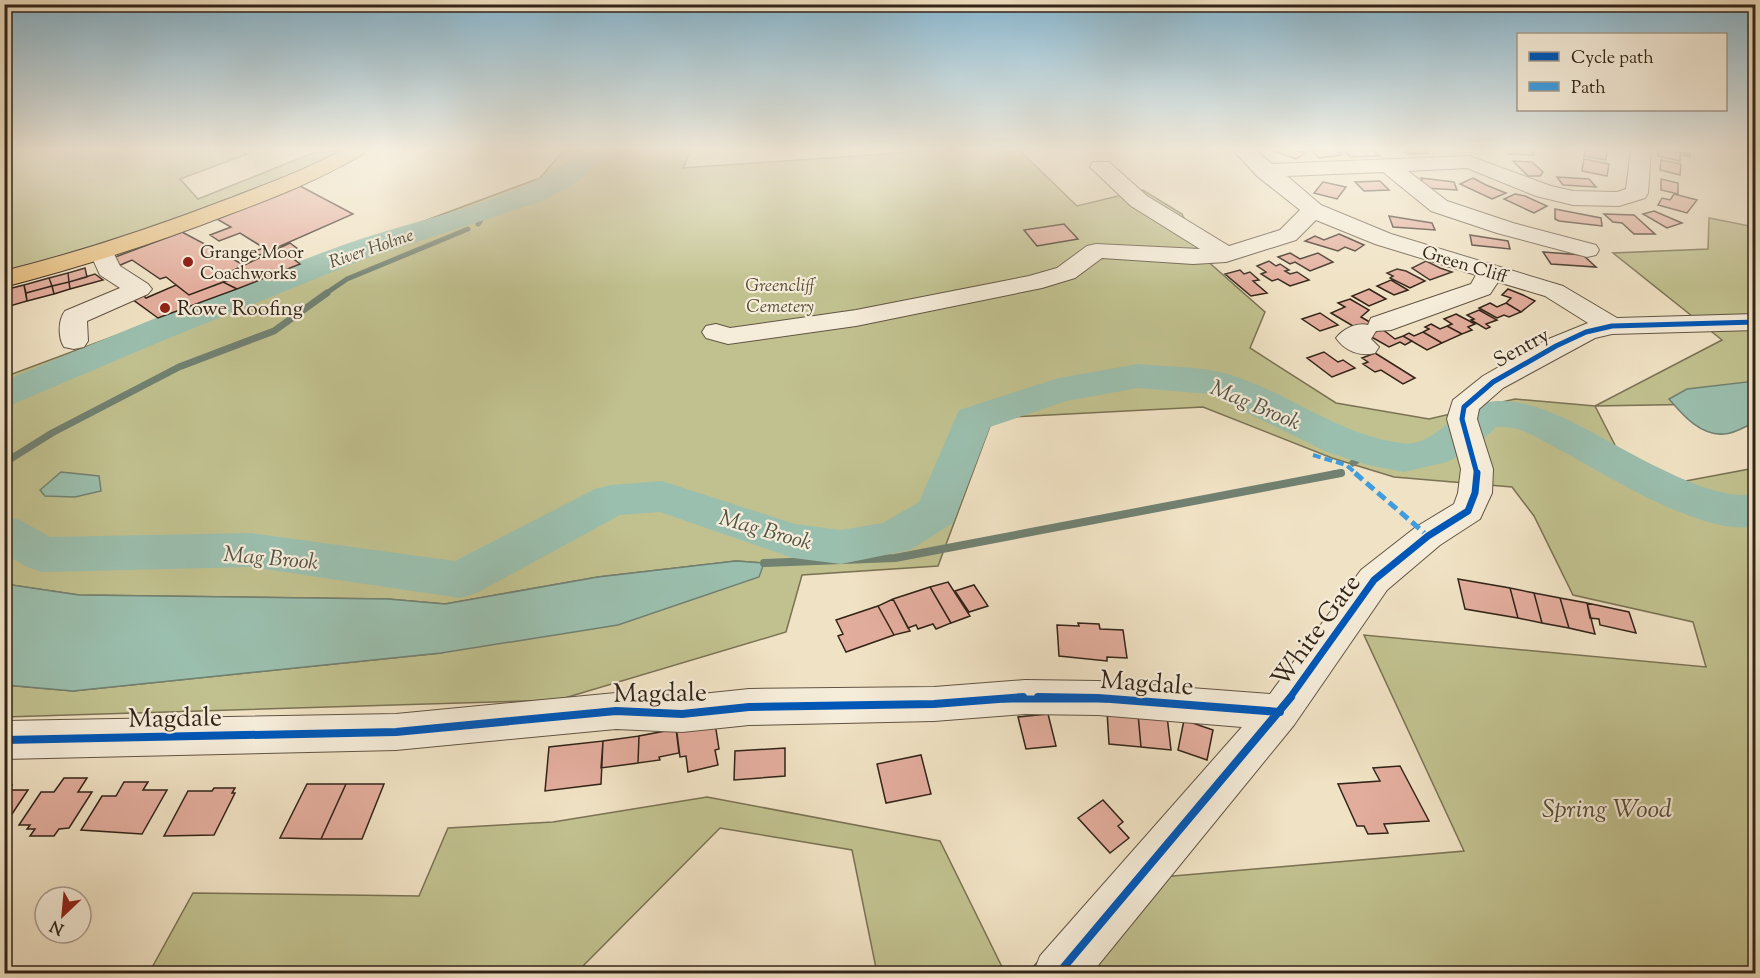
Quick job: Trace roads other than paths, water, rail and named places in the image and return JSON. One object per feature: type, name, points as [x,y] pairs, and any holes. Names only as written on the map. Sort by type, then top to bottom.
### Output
[{"type":"main road","points":[[4,279],[152,237],[258,196]]},
{"type":"street","points":[[1133,196],[1226,255]]},
{"type":"street","name":"Green Cliff","points":[[1295,196],[1313,210],[1383,238],[1554,291],[1612,326]]},
{"type":"street","points":[[1429,196],[1439,206],[1505,228],[1587,250]]},
{"type":"street","points":[[1563,196],[1609,200],[1626,196]]},
{"type":"street","points":[[716,333],[728,336],[768,331],[912,308],[1034,283],[1066,273],[1096,251],[1110,250],[1193,257],[1226,255],[1288,235],[1313,210]]},
{"type":"street","points":[[74,340],[74,317],[140,289],[109,270],[102,253]]},
{"type":"street","points":[[1370,334],[1481,289],[1490,273]]},
{"type":"street","name":"Sentry","points":[[1462,419],[1464,407],[1493,382],[1556,346],[1586,332],[1612,326],[1755,322]]},
{"type":"street","name":"White Gate","points":[[1058,974],[1280,712],[1374,580],[1428,536],[1468,511],[1475,493],[1477,469],[1462,419]]},
{"type":"street","name":"Magdale","points":[[4,740],[396,732],[616,711],[682,714],[749,707],[934,704],[1025,697],[1098,698],[1280,712]]},
{"type":"waterway","name":"River Holme","points":[[4,396],[144,335],[356,251],[531,196]]},
{"type":"waterway","points":[[478,224],[481,220],[480,213]]},
{"type":"waterway","points":[[325,294],[347,279],[468,229]]},
{"type":"waterway","points":[[4,463],[52,433],[179,367],[274,331],[327,293]]},
{"type":"waterway","name":"Mag Brook","points":[[4,532],[43,555],[250,550],[460,580],[611,500],[662,496],[793,541],[841,547],[894,538],[937,512],[973,419],[1059,390],[1138,376],[1217,383],[1342,442],[1368,451],[1404,458],[1432,452],[1458,439],[1482,418],[1495,414],[1516,414],[1549,427],[1672,491],[1714,507],[1743,513],[1756,510]]},
{"type":"waterway","points":[[1353,463],[1368,451]]},
{"type":"waterway","points":[[764,563],[895,558],[1341,473],[1334,474]]},
{"type":"waterway","name":"Mag Brook","points":[[1743,513],[1756,516]]},
{"type":"waterway","points":[[841,547],[841,560]]},
{"type":"place","name":"Grange Moor Coachworks","points":[[188,262]]},
{"type":"place","name":"Rowe Roofing","points":[[165,308]]},
{"type":"park label","name":"Greencliff Cemetery","points":[[780,295]]},
{"type":"park label","name":"Spring Wood","points":[[1607,808]]}]
